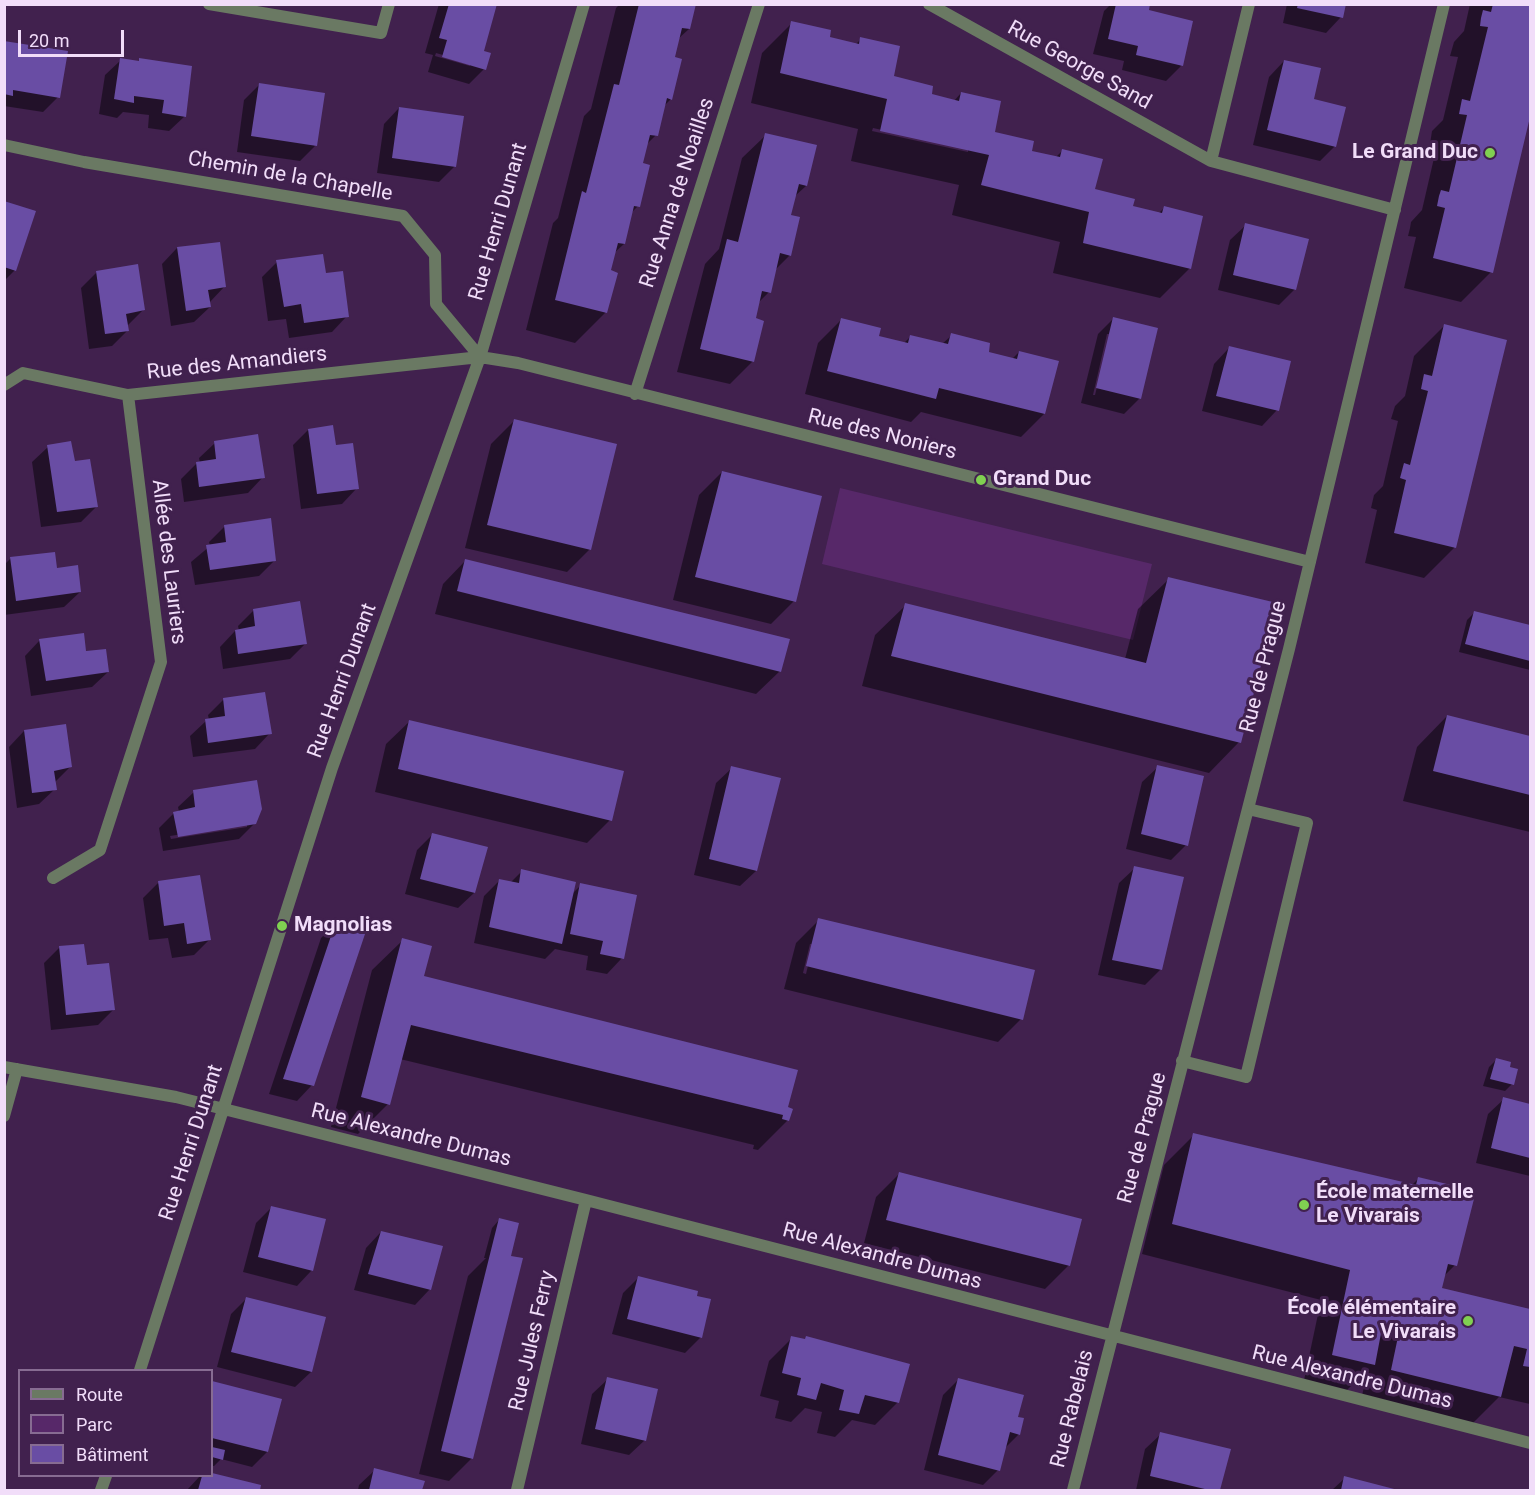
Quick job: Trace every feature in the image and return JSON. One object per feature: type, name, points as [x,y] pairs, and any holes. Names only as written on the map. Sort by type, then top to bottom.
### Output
[{"type":"street","points":[[209,4],[381,33],[389,4]]},
{"type":"street","name":"Rue Henri Dunant","points":[[141,1369],[332,768],[480,357],[584,4]]},
{"type":"street","name":"Rue Anna de Noailles","points":[[635,394],[759,4]]},
{"type":"street","name":"Rue George Sand","points":[[929,4],[1211,161],[1395,210]]},
{"type":"street","points":[[1211,161],[1249,4]]},
{"type":"street","name":"Rue de Prague","points":[[1112,1337],[1310,562],[1444,4]]},
{"type":"street","name":"Chemin de la Chapelle","points":[[4,145],[84,162],[403,216],[435,255],[436,304],[480,357]]},
{"type":"street","name":"Rue des Noniers","points":[[480,357],[518,363],[1310,562]]},
{"type":"street","name":"Rue des Amandiers","points":[[4,385],[23,373],[128,395],[480,357]]},
{"type":"street","name":"Allée des Lauriers","points":[[53,878],[100,850],[161,662],[128,395]]},
{"type":"street","points":[[1182,1061],[1246,1077],[1307,823],[1248,809]]},
{"type":"street","points":[[4,1116],[11,1068]]},
{"type":"street","name":"Rue Alexandre Dumas","points":[[11,1068],[176,1097],[1530,1443]]},
{"type":"street","name":"Rue Jules Ferry","points":[[517,1491],[586,1200]]},
{"type":"street","name":"Rue Rabelais","points":[[1073,1491],[1112,1337]]},
{"type":"green space","points":[[840,488],[1152,564],[1133,640],[822,564]]},
{"type":"building","points":[[449,4],[497,4],[484,51],[491,53],[486,70],[442,57],[447,40],[439,38]]},
{"type":"building","points":[[639,4],[696,4],[690,29],[682,28],[675,57],[682,59],[672,100],[667,98],[658,136],[650,135],[643,163],[650,165],[640,207],[634,206],[625,244],[618,243],[611,270],[618,273],[607,313],[555,300],[582,191],[586,193],[614,84],[619,85]]},
{"type":"building","points":[[1116,4],[1150,4],[1149,10],[1193,21],[1183,66],[1136,55],[1138,46],[1108,39]]},
{"type":"building","points":[[1298,4],[1346,4],[1343,18],[1297,8]]},
{"type":"building","name":"Le Grand Duc","points":[[1493,4],[1530,4],[1530,117],[1493,273],[1433,258],[1445,208],[1437,206],[1439,196],[1441,190],[1449,192],[1467,115],[1459,114],[1462,99],[1470,101],[1488,27],[1480,26],[1481,18],[1483,10],[1491,12]]},
{"type":"building","points":[[791,21],[831,30],[830,37],[859,44],[860,37],[900,46],[894,76],[933,86],[932,94],[959,101],[961,92],[1001,101],[995,132],[1034,141],[1032,151],[1060,157],[1062,149],[1103,159],[1095,189],[1135,199],[1133,206],[1162,213],[1164,206],[1203,216],[1191,269],[1083,243],[1089,212],[981,185],[989,155],[880,131],[887,99],[780,73]]},
{"type":"building","points":[[4,41],[68,51],[60,98],[13,90],[13,96],[4,94]]},
{"type":"building","points":[[120,58],[139,61],[139,58],[192,66],[186,117],[162,113],[164,100],[134,96],[134,103],[114,99]]},
{"type":"building","points":[[1284,60],[1321,68],[1314,99],[1346,107],[1336,147],[1267,130]]},
{"type":"building","points":[[259,83],[325,93],[317,146],[251,136]]},
{"type":"building","points":[[399,107],[464,116],[456,167],[392,158]]},
{"type":"building","points":[[765,133],[817,145],[807,186],[799,184],[791,215],[800,217],[791,256],[780,253],[771,293],[762,291],[756,318],[764,321],[754,362],[700,349],[727,239],[738,242]]},
{"type":"building","points":[[4,201],[36,211],[16,271],[4,267]]},
{"type":"building","points":[[1245,223],[1309,239],[1296,290],[1233,275]]},
{"type":"building","points":[[220,242],[226,287],[208,290],[211,307],[186,311],[177,247]]},
{"type":"building","points":[[323,254],[326,273],[343,271],[349,317],[304,323],[301,304],[284,307],[276,260]]},
{"type":"building","points":[[138,264],[145,310],[126,314],[129,331],[105,334],[96,271]]},
{"type":"building","points":[[1113,317],[1158,328],[1141,399],[1096,388]]},
{"type":"building","points":[[841,318],[881,328],[879,336],[908,343],[910,335],[948,344],[951,333],[990,343],[989,352],[1017,359],[1019,351],[1059,361],[1045,414],[939,388],[936,399],[827,371]]},
{"type":"building","points":[[1444,324],[1507,340],[1456,548],[1394,533],[1406,480],[1400,478],[1404,463],[1410,465],[1428,391],[1421,389],[1424,374],[1432,376]]},
{"type":"building","points":[[1229,346],[1291,361],[1279,411],[1216,396]]},
{"type":"building","points":[[514,419],[617,444],[591,550],[487,525]]},
{"type":"building","points":[[333,425],[336,445],[353,443],[359,489],[317,494],[308,429]]},
{"type":"building","points":[[258,434],[265,478],[199,487],[196,462],[216,459],[214,441]]},
{"type":"building","points":[[71,441],[75,461],[90,459],[98,507],[57,512],[47,445]]},
{"type":"building","points":[[722,471],[822,496],[796,602],[695,577]]},
{"type":"building","points":[[271,518],[276,561],[210,570],[206,545],[226,542],[224,525]]},
{"type":"building","points":[[55,552],[57,568],[78,565],[81,592],[16,601],[10,557]]},
{"type":"building","points":[[465,559],[790,639],[781,672],[457,591]]},
{"type":"building","points":[[1168,577],[1277,603],[1241,743],[891,656],[905,603],[1146,663]]},
{"type":"building","points":[[300,601],[307,644],[238,654],[235,630],[255,626],[253,609]]},
{"type":"building","points":[[1474,611],[1530,625],[1530,661],[1465,644]]},
{"type":"building","points":[[84,633],[86,651],[106,649],[109,672],[46,681],[39,639]]},
{"type":"building","points":[[265,692],[272,734],[208,743],[205,719],[225,716],[223,698]]},
{"type":"building","points":[[1447,715],[1530,736],[1530,795],[1433,771]]},
{"type":"building","points":[[409,720],[624,771],[612,821],[398,769]]},
{"type":"building","points":[[66,724],[72,767],[54,771],[57,790],[32,793],[24,730]]},
{"type":"building","points":[[1157,765],[1204,776],[1188,846],[1141,834]]},
{"type":"building","points":[[731,766],[781,778],[757,871],[709,859]]},
{"type":"building","points":[[257,780],[262,809],[256,824],[178,837],[173,812],[195,807],[193,790]]},
{"type":"building","points":[[432,833],[488,847],[475,893],[420,879]]},
{"type":"building","points":[[1134,866],[1184,877],[1162,970],[1112,960]]},
{"type":"building","points":[[521,869],[576,882],[562,944],[489,927],[499,879],[519,883]]},
{"type":"building","points":[[200,875],[211,940],[187,944],[184,923],[164,926],[158,881]]},
{"type":"building","points":[[580,883],[637,895],[624,959],[600,954],[603,941],[570,934]]},
{"type":"building","points":[[818,918],[1035,970],[1023,1020],[806,966]]},
{"type":"building","points":[[336,921],[366,931],[314,1086],[283,1079]]},
{"type":"building","points":[[402,938],[432,946],[424,976],[798,1070],[788,1107],[793,1109],[789,1121],[782,1119],[783,1115],[411,1025],[390,1105],[361,1097]]},
{"type":"building","points":[[84,944],[87,965],[109,963],[115,1010],[66,1015],[59,946]]},
{"type":"building","points":[[1496,1058],[1511,1062],[1510,1067],[1518,1069],[1514,1085],[1490,1079]]},
{"type":"building","points":[[1503,1097],[1530,1104],[1530,1158],[1491,1148]]},
{"type":"building","points":[[1193,1133],[1416,1185],[1418,1177],[1476,1191],[1457,1266],[1448,1264],[1442,1288],[1530,1309],[1530,1367],[1523,1366],[1527,1349],[1514,1346],[1501,1397],[1391,1370],[1399,1332],[1382,1328],[1375,1365],[1332,1355],[1350,1270],[1172,1224]]},
{"type":"building","points":[[899,1172],[1082,1219],[1070,1266],[886,1220]]},
{"type":"building","points":[[271,1206],[326,1219],[313,1271],[258,1257]]},
{"type":"building","points":[[499,1218],[519,1223],[511,1256],[523,1258],[473,1459],[441,1451]]},
{"type":"building","points":[[381,1231],[443,1246],[431,1290],[368,1274]]},
{"type":"building","points":[[638,1276],[698,1291],[697,1296],[711,1299],[702,1338],[627,1319]]},
{"type":"building","points":[[246,1297],[326,1317],[312,1372],[231,1352]]},
{"type":"building","points":[[791,1336],[805,1339],[806,1336],[910,1364],[899,1403],[865,1395],[859,1414],[839,1410],[844,1390],[821,1383],[816,1400],[797,1395],[801,1378],[782,1373]]},
{"type":"building","points":[[607,1377],[658,1389],[646,1441],[595,1429]]},
{"type":"building","points":[[958,1378],[1024,1395],[1018,1417],[1024,1418],[1020,1435],[1010,1432],[1000,1471],[938,1455]]},
{"type":"building","points":[[213,1381],[282,1399],[268,1452],[213,1438]]},
{"type":"building","points":[[1160,1432],[1231,1449],[1220,1490],[1209,1490],[1150,1476]]},
{"type":"building","points":[[213,1447],[225,1450],[223,1460],[213,1457]]},
{"type":"building","points":[[374,1468],[425,1481],[422,1490],[369,1490]]},
{"type":"building","points":[[213,1473],[261,1485],[260,1490],[198,1490],[202,1477],[213,1477]]},
{"type":"building","points":[[1344,1476],[1398,1490],[1341,1490]]},
{"type":"place","name":"Le Grand Duc","points":[[1490,153]]},
{"type":"place","name":"Grand Duc","points":[[981,480]]},
{"type":"place","name":"Magnolias","points":[[282,926]]},
{"type":"place","name":"École maternelle Le Vivarais","points":[[1304,1205]]},
{"type":"place","name":"École élémentaire Le Vivarais","points":[[1468,1321]]}]
